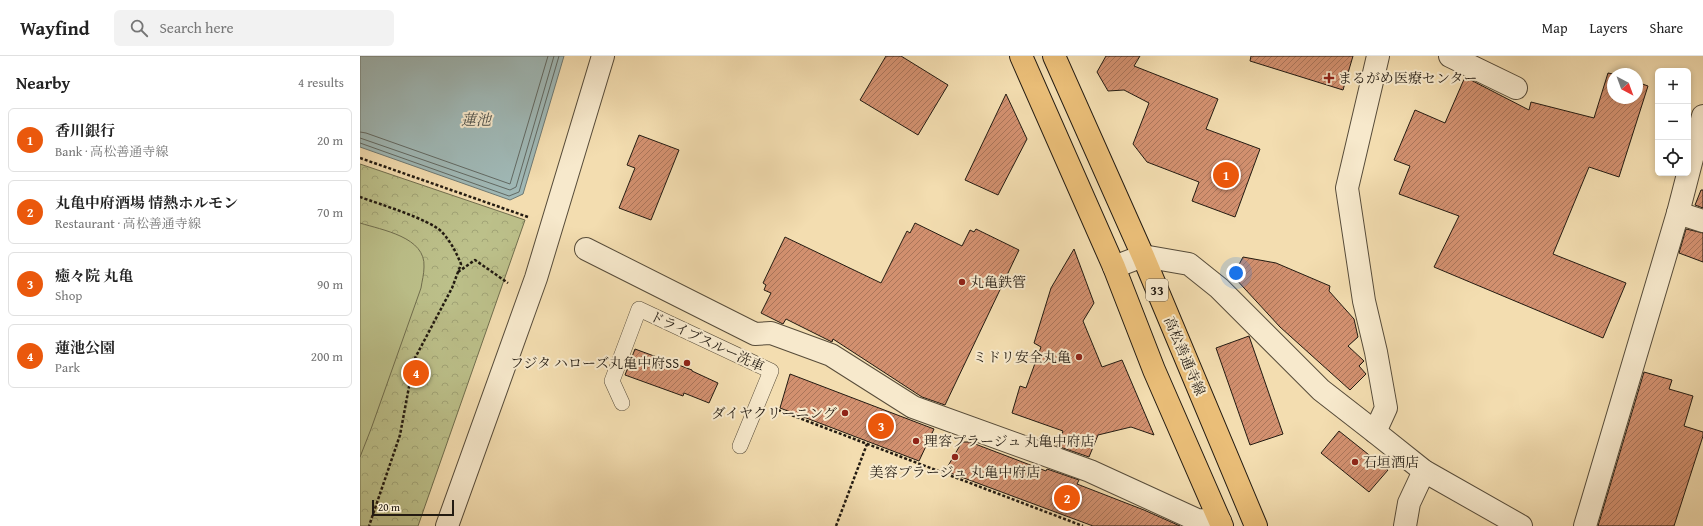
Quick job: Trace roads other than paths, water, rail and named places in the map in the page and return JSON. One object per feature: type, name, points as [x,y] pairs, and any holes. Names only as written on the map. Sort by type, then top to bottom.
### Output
[{"type":"main road","name":"33","points":[[1022,56],[1114,267],[1154,370],[1221,524]]},
{"type":"main road","name":"高松善通寺線","points":[[1054,56],[1143,256],[1256,526]]},
{"type":"street","points":[[448,526],[536,278],[603,56]]},
{"type":"street","points":[[1375,432],[1386,408],[1376,352],[1364,301],[1347,188],[1378,56]]},
{"type":"street","points":[[1450,56],[1516,88]]},
{"type":"street","points":[[1585,526],[1678,213],[1703,116]]},
{"type":"street","points":[[1678,213],[1703,221]]},
{"type":"street","points":[[586,249],[755,334],[771,333],[831,355],[913,407],[1090,471],[1197,520],[1221,524]]},
{"type":"street","points":[[1114,267],[1143,256],[1189,264],[1219,288],[1322,390],[1424,471],[1521,526]]},
{"type":"street","points":[[1405,526],[1409,503],[1424,471]]},
{"type":"lane","name":"ドライブスルー洗車","points":[[622,403],[612,381],[639,309],[771,371],[740,446]]},
{"type":"water","name":"蓮池","points":[[360,56],[564,56],[523,194],[510,200],[360,147]]},
{"type":"place","name":"まるがめ医療センター","points":[[1329,78]]},
{"type":"place","name":"香川銀行","points":[[1226,175]]},
{"type":"place","name":"丸亀鉄管","points":[[962,282]]},
{"type":"place","name":"ミドリ安全丸亀","points":[[1079,357]]},
{"type":"place","name":"フジタ ハローズ丸亀中府SS","points":[[687,363]]},
{"type":"place","name":"蓮池公園","points":[[416,373]]},
{"type":"place","name":"ダイヤクリーニング","points":[[845,413]]},
{"type":"place","name":"癒々院 丸亀","points":[[881,426]]},
{"type":"place","name":"理容プラージュ 丸亀中府店","points":[[916,441]]},
{"type":"place","name":"美容プラージュ 丸亀中府店","points":[[955,457]]},
{"type":"place","name":"石垣酒店","points":[[1355,462]]},
{"type":"place","name":"丸亀中府酒場 情熱ホルモン","points":[[1067,498]]}]
